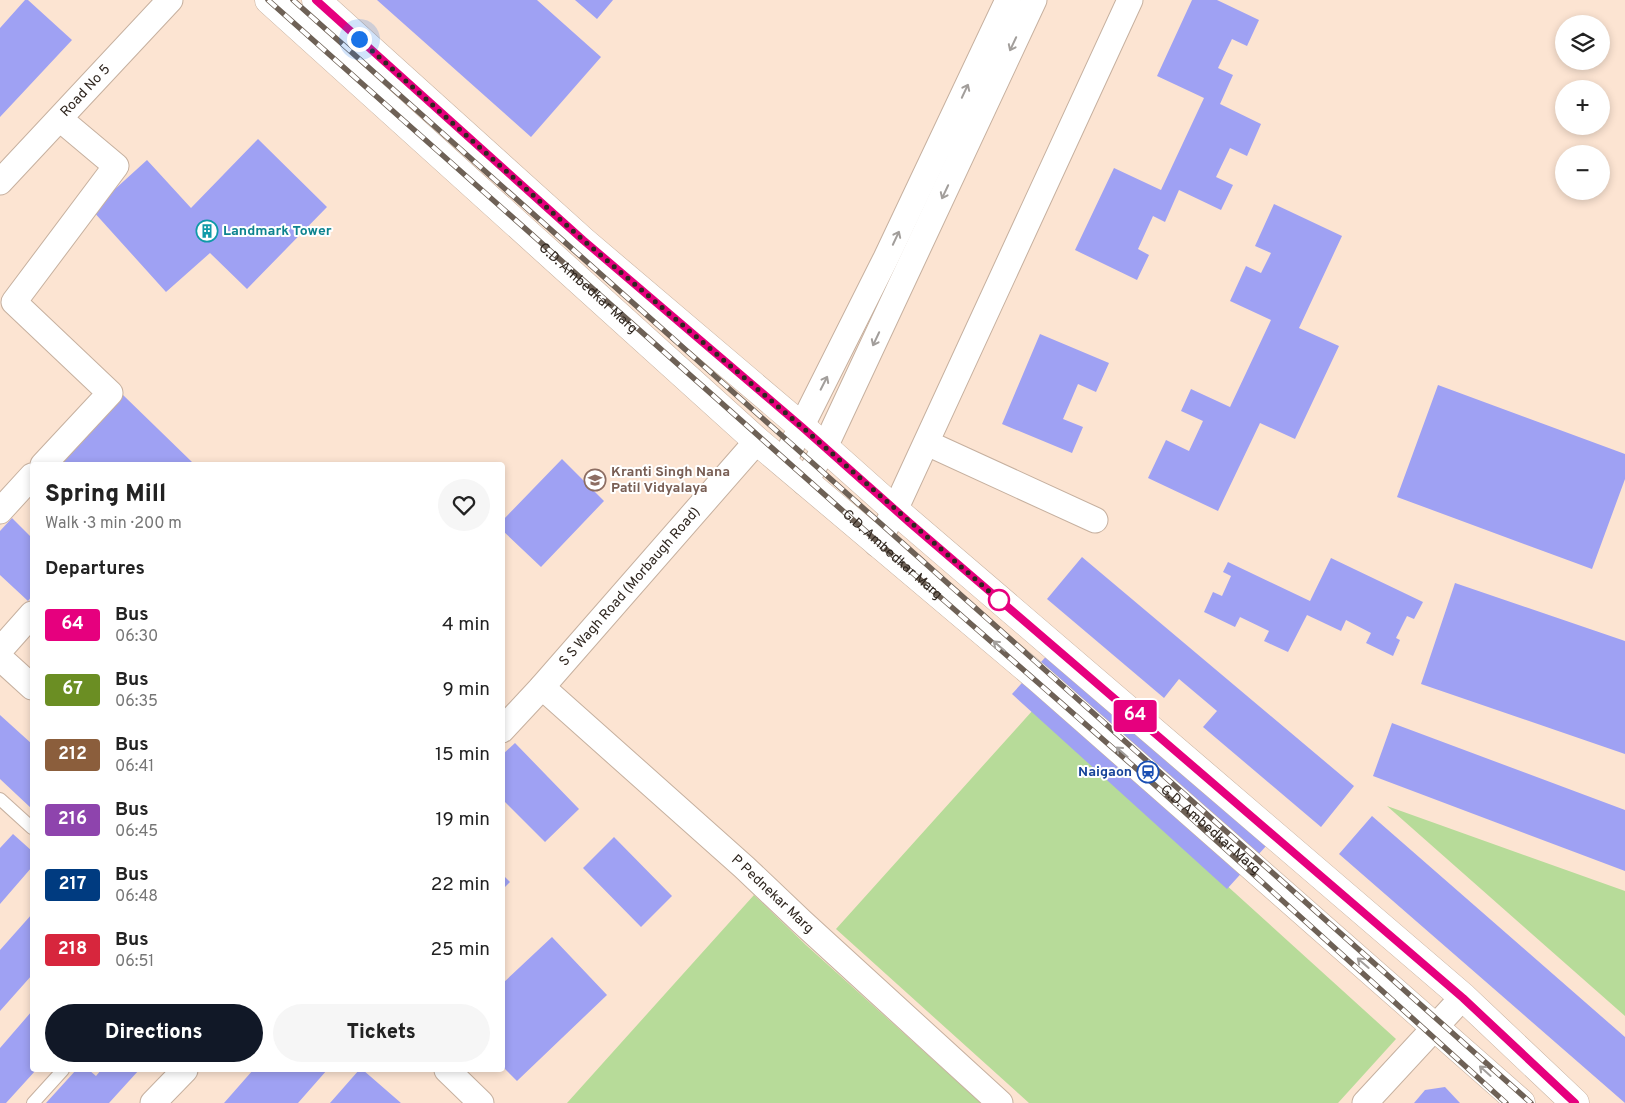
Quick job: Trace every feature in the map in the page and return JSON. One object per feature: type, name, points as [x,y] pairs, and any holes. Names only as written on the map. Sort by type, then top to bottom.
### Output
[{"type":"main road","name":"G.D. Ambedkar Marg","points":[[269,0],[757,442],[1038,678],[1521,1103]]},
{"type":"main road","points":[[316,0],[583,240],[1463,998],[1575,1103]]},
{"type":"main road","points":[[562,265],[583,240]]},
{"type":"main road","points":[[1294,902],[1318,873]]},
{"type":"street","name":"Road No 5","points":[[0,182],[170,0]]},
{"type":"street","points":[[783,463],[886,258],[1008,0]]},
{"type":"street","points":[[806,483],[825,447],[1034,0]]},
{"type":"street","points":[[877,544],[927,443],[1130,0]]},
{"type":"street","points":[[45,462],[110,393],[14,302],[116,166],[60,118]]},
{"type":"street","name":"S S Wagh Road (Morbaugh Road)","points":[[505,727],[757,442]]},
{"type":"street","points":[[927,443],[1095,520]]},
{"type":"street","points":[[0,511],[30,478]]},
{"type":"street","points":[[0,650],[30,616]]},
{"type":"street","points":[[0,658],[30,685]]},
{"type":"street","name":"P Pednekar Marg","points":[[542,687],[744,867],[809,929],[1000,1103]]},
{"type":"street","points":[[1365,1103],[1463,998]]},
{"type":"street","points":[[153,1103],[183,1072]]},
{"type":"street","points":[[450,1072],[481,1103]]},
{"type":"lane","points":[[0,800],[30,826]]},
{"type":"lane","points":[[33,1103],[61,1072]]},
{"type":"green space","points":[[1033,710],[1396,1039],[1338,1103],[1029,1103],[836,929]]},
{"type":"green space","points":[[1387,806],[1625,891],[1625,1016]]},
{"type":"green space","points":[[754,895],[806,945],[981,1103],[567,1103]]},
{"type":"building","points":[[25,0],[28,0],[72,40],[0,117],[0,28]]},
{"type":"building","points":[[377,0],[537,0],[601,57],[531,137]]},
{"type":"building","points":[[575,0],[613,0],[597,19]]},
{"type":"building","points":[[1192,0],[1217,0],[1259,20],[1247,46],[1232,39],[1218,68],[1233,75],[1220,104],[1261,124],[1247,156],[1230,148],[1216,177],[1233,185],[1221,210],[1179,190],[1165,222],[1153,216],[1138,249],[1149,255],[1137,280],[1075,250],[1114,168],[1161,190],[1204,98],[1157,76]]},
{"type":"building","name":"Landmark Tower","points":[[258,139],[327,207],[247,289],[210,253],[166,292],[92,210],[147,160],[191,208]]},
{"type":"building","points":[[1274,204],[1342,236],[1299,328],[1339,346],[1295,439],[1260,423],[1218,511],[1148,478],[1166,440],[1189,451],[1203,421],[1181,411],[1191,389],[1230,407],[1271,320],[1230,301],[1246,266],[1261,273],[1271,253],[1255,246]]},
{"type":"building","points":[[1040,334],[1109,363],[1096,392],[1078,384],[1063,419],[1083,427],[1072,453],[1002,424]]},
{"type":"building","points":[[1438,385],[1625,454],[1625,479],[1592,569],[1397,497]]},
{"type":"building","points":[[122,394],[192,462],[62,462]]},
{"type":"building","points":[[562,459],[604,501],[541,567],[505,533],[505,518]]},
{"type":"building","points":[[12,518],[30,536],[30,598],[28,601],[0,575],[0,531]]},
{"type":"building","points":[[1082,557],[1354,786],[1321,827],[1203,727],[1217,711],[1179,679],[1164,698],[1047,599]]},
{"type":"building","points":[[1331,558],[1423,602],[1414,619],[1407,616],[1396,638],[1400,640],[1393,656],[1366,643],[1371,633],[1346,620],[1341,631],[1307,615],[1288,652],[1264,641],[1269,631],[1240,617],[1235,627],[1204,612],[1213,592],[1222,596],[1231,576],[1223,572],[1228,562],[1310,601]]},
{"type":"building","points":[[1455,583],[1625,641],[1625,754],[1421,684]]},
{"type":"building","points":[[1061,640],[1276,835],[1227,889],[1012,694]]},
{"type":"building","points":[[0,715],[30,742],[30,807],[0,779]]},
{"type":"building","points":[[1392,723],[1625,810],[1625,871],[1373,776]]},
{"type":"building","points":[[515,743],[579,809],[545,842],[505,802],[505,752]]},
{"type":"building","points":[[1372,816],[1625,1037],[1625,1103],[1339,854]]},
{"type":"building","points":[[13,834],[30,849],[30,869],[0,904],[0,848]]},
{"type":"building","points":[[614,837],[672,896],[641,927],[583,868]]},
{"type":"building","points":[[505,877],[510,882],[505,887]]},
{"type":"building","points":[[30,916],[30,977],[0,1011],[0,950]]},
{"type":"building","points":[[552,937],[607,995],[517,1081],[505,1069],[505,981]]},
{"type":"building","points":[[30,1013],[30,1072],[34,1072],[6,1103],[0,1103],[0,1048]]},
{"type":"building","points":[[74,1072],[91,1072],[96,1076],[99,1072],[137,1072],[109,1103],[46,1103]]},
{"type":"building","points":[[251,1072],[325,1072],[298,1103],[224,1103]]},
{"type":"building","points":[[357,1072],[365,1072],[401,1103],[330,1103]]},
{"type":"building","points":[[1445,1087],[1460,1103],[1414,1103],[1425,1090]]},
{"type":"railway","points":[[268,0],[915,575],[1147,778],[1506,1103]]},
{"type":"railway","points":[[293,0],[1531,1103]]},
{"type":"bus line","name":"64","points":[[316,0],[583,240],[1463,998],[1575,1103]]},
{"type":"place","name":"Landmark Tower","points":[[207,231]]},
{"type":"place","name":"Kranti Singh Nana Patil Vidyalaya","points":[[595,480]]},
{"type":"place","name":"Naigaon","points":[[1148,772]]},
{"type":"route","points":[[359,39],[583,240],[802,427],[999,600]]}]
